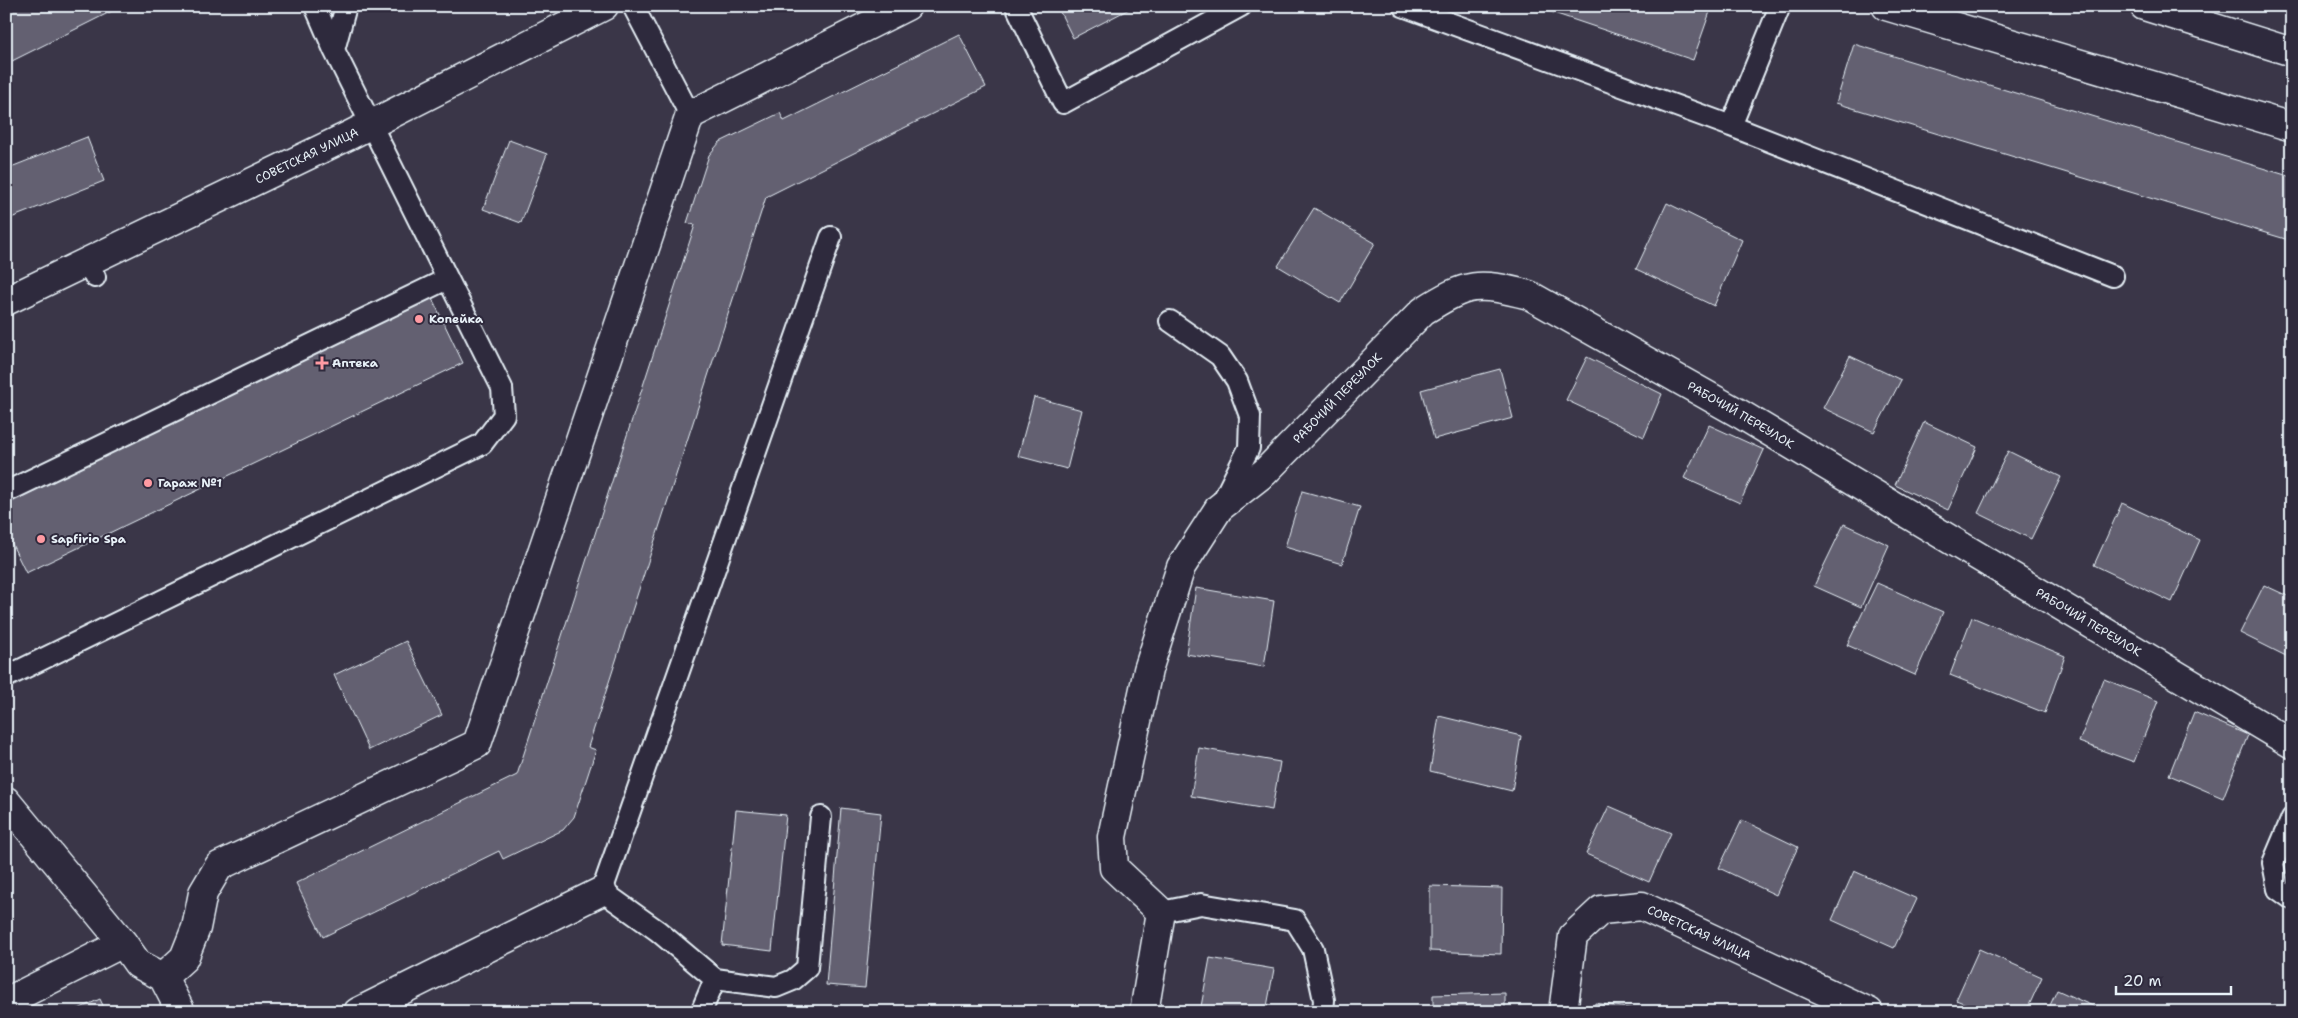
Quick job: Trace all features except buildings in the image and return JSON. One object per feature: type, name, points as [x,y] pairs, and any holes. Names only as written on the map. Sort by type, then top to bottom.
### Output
[{"type":"street","name":"СОВЕТСКАЯ УЛИЦА","points":[[6,301],[92,270],[371,124],[604,6]]},
{"type":"street","points":[[163,977],[184,958],[196,928],[203,893],[219,866],[477,744],[690,115],[907,6]]},
{"type":"street","points":[[1886,6],[2292,127]]},
{"type":"street","points":[[2144,6],[2292,52]]},
{"type":"street","name":"РАБОЧИЙ ПЕРЕУЛОК","points":[[1161,912],[1114,868],[1112,837],[1148,670],[1181,567],[1219,508],[1264,472],[1424,311],[1447,296],[1473,286],[1499,287],[1529,295],[1742,415],[2292,744]]},
{"type":"street","points":[[6,800],[138,964],[163,977],[181,1012]]},
{"type":"street","points":[[358,1012],[602,890]]},
{"type":"street","name":"СОВЕТСКАЯ УЛИЦА","points":[[1564,1012],[1574,936],[1601,910],[1642,906],[1869,1012]]},
{"type":"street","points":[[1144,1012],[1161,912]]},
{"type":"street","points":[[6,1002],[123,943]]},
{"type":"lane","points":[[6,676],[482,444],[504,415],[502,388],[334,50],[315,6]]},
{"type":"lane","points":[[334,50],[346,6]]},
{"type":"lane","points":[[633,6],[690,115]]},
{"type":"lane","points":[[1016,6],[1064,104],[1241,6]]},
{"type":"lane","points":[[1403,6],[1731,126],[2113,276]]},
{"type":"lane","points":[[1731,126],[1780,6]]},
{"type":"lane","points":[[821,817],[807,968],[793,980],[776,987],[715,979],[658,931],[602,890],[831,237]]},
{"type":"lane","points":[[6,492],[447,279]]},
{"type":"lane","points":[[1170,321],[1220,356],[1237,381],[1250,416],[1249,448],[1219,508]]},
{"type":"lane","points":[[2292,818],[2273,863],[2278,889],[2292,899]]},
{"type":"lane","points":[[1161,912],[1201,904],[1295,920],[1313,949],[1324,1000],[1323,1012]]},
{"type":"lane","points":[[701,1012],[715,979]]},
{"type":"place","name":"Копейка","points":[[419,319]]},
{"type":"place","name":"Аптека","points":[[322,363]]},
{"type":"place","name":"Гараж №1","points":[[148,483]]},
{"type":"place","name":"Sapfirio Spa","points":[[41,539]]}]
